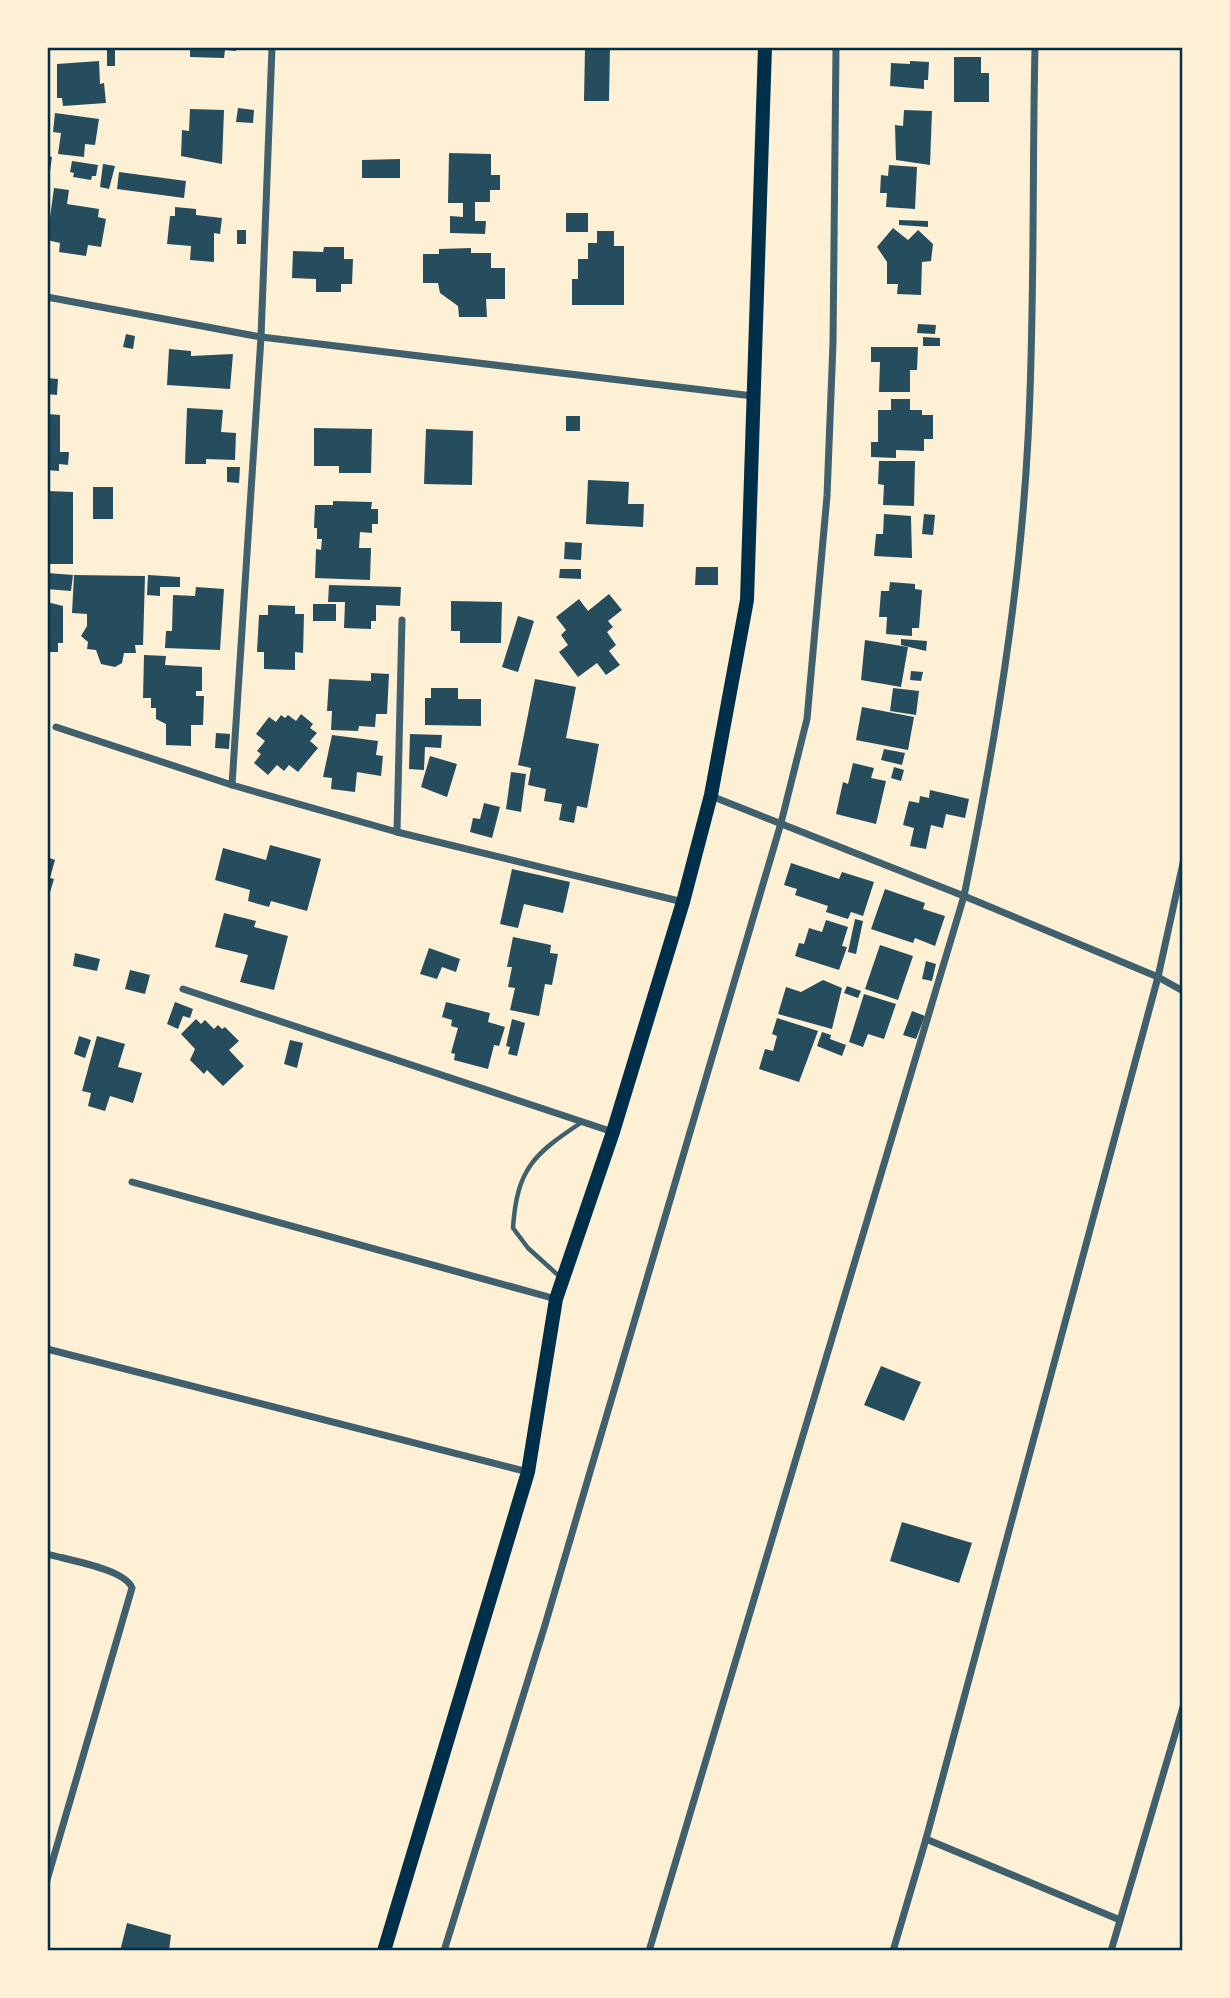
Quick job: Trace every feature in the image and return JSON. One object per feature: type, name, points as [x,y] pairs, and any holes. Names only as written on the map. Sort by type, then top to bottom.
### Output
[{"type":"highway","points":[[384,1951],[528,1472],[556,1299],[613,1132],[683,902],[710,795],[747,600],[765,47]]},
{"type":"street","points":[[232,785],[261,337],[272,47]]},
{"type":"street","points":[[444,1951],[545,1625],[781,823],[807,719],[827,496],[836,47]]},
{"type":"street","points":[[649,1951],[964,896],[997,733],[1011,633],[1028,439],[1035,47]]},
{"type":"street","points":[[47,297],[261,337],[753,396]]},
{"type":"street","points":[[397,832],[402,620]]},
{"type":"street","points":[[56,727],[232,785],[397,832],[683,902]]},
{"type":"street","points":[[710,795],[964,896],[1158,977],[1183,991]]},
{"type":"street","points":[[892,1951],[926,1839],[1158,977],[1183,863]]},
{"type":"street","points":[[183,989],[613,1132]]},
{"type":"street","points":[[132,1182],[556,1299]]},
{"type":"street","points":[[47,1349],[528,1472]]},
{"type":"street","points":[[47,1554],[118,1574],[129,1581],[132,1588],[47,1880]]},
{"type":"street","points":[[1111,1951],[1183,1707]]},
{"type":"street","points":[[926,1839],[1120,1920]]},
{"type":"lane","points":[[563,1279],[528,1248],[513,1228],[514,1207],[523,1175],[541,1149],[583,1122]]},
{"type":"building","points":[[107,47],[115,47],[115,66],[107,66]]},
{"type":"building","points":[[190,47],[237,47],[236,51],[225,50],[224,58],[190,57]]},
{"type":"building","points":[[585,47],[610,47],[609,101],[584,101]]},
{"type":"building","points":[[954,57],[981,57],[981,73],[989,73],[989,102],[954,102]]},
{"type":"building","points":[[99,61],[100,84],[104,83],[106,103],[63,106],[62,98],[57,98],[57,64]]},
{"type":"building","points":[[910,61],[929,62],[928,80],[924,80],[924,89],[890,86],[891,63],[910,64]]},
{"type":"building","points":[[238,108],[254,110],[253,123],[236,122]]},
{"type":"building","points":[[190,109],[224,110],[222,164],[181,156],[182,130],[189,131]]},
{"type":"building","points":[[904,110],[932,111],[930,165],[896,160],[895,125],[903,126]]},
{"type":"building","points":[[55,113],[99,119],[95,145],[85,144],[84,157],[58,154],[61,133],[53,132]]},
{"type":"building","points":[[449,153],[491,154],[491,175],[500,175],[500,190],[490,190],[490,202],[475,202],[475,221],[486,221],[485,234],[450,233],[450,216],[463,217],[463,203],[448,203]]},
{"type":"building","points":[[47,156],[52,157],[49,178],[47,178]]},
{"type":"building","points":[[400,159],[400,178],[362,178],[362,160]]},
{"type":"building","points":[[72,161],[98,165],[96,176],[92,176],[91,180],[73,177],[74,173],[70,172]]},
{"type":"building","points":[[103,164],[115,166],[109,189],[100,187]]},
{"type":"building","points":[[889,165],[917,167],[915,209],[886,207],[887,193],[880,193],[881,175],[888,176]]},
{"type":"building","points":[[119,172],[186,181],[184,198],[117,189]]},
{"type":"building","points":[[54,188],[69,190],[67,204],[99,209],[98,217],[106,219],[101,247],[88,245],[86,256],[59,252],[60,243],[47,240]]},
{"type":"building","points":[[175,207],[196,209],[196,215],[222,218],[220,234],[214,233],[214,262],[190,260],[191,246],[167,244],[170,216],[175,216]]},
{"type":"building","points":[[566,213],[588,213],[588,232],[566,232]]},
{"type":"building","points":[[899,220],[928,221],[928,227],[899,225]]},
{"type":"building","points":[[893,228],[908,240],[918,230],[933,244],[931,261],[922,262],[921,295],[897,294],[898,284],[887,284],[887,262],[877,247]]},
{"type":"building","points":[[237,230],[246,230],[246,244],[237,244]]},
{"type":"building","points":[[597,231],[614,231],[614,246],[624,246],[624,305],[572,305],[572,279],[578,279],[578,259],[588,259],[588,243],[597,243]]},
{"type":"building","points":[[324,247],[344,247],[344,259],[353,259],[352,284],[341,284],[341,292],[316,292],[316,279],[292,278],[293,251],[323,252]]},
{"type":"building","points":[[471,248],[471,253],[491,253],[491,268],[505,268],[505,299],[486,299],[487,317],[459,317],[458,306],[440,293],[438,283],[423,283],[423,254],[439,254],[439,249]]},
{"type":"building","points":[[918,324],[936,325],[935,334],[917,333]]},
{"type":"building","points":[[126,334],[135,336],[133,349],[123,347]]},
{"type":"building","points":[[923,337],[940,338],[940,346],[923,346]]},
{"type":"building","points":[[871,347],[918,347],[917,370],[910,370],[910,392],[879,392],[880,362],[871,362]]},
{"type":"building","points":[[169,349],[191,351],[191,356],[233,354],[230,389],[167,385]]},
{"type":"building","points":[[47,378],[58,379],[57,395],[47,394]]},
{"type":"building","points":[[891,399],[910,399],[910,410],[922,410],[922,415],[933,415],[933,439],[924,439],[924,451],[896,450],[896,458],[871,457],[871,442],[878,442],[878,410],[891,410]]},
{"type":"building","points":[[187,408],[223,410],[221,432],[236,433],[235,460],[206,459],[206,464],[185,464]]},
{"type":"building","points":[[47,414],[60,415],[60,452],[69,452],[68,465],[59,464],[59,471],[47,470]]},
{"type":"building","points":[[566,416],[580,416],[580,431],[566,431]]},
{"type":"building","points":[[314,428],[372,429],[371,473],[339,473],[339,466],[314,466]]},
{"type":"building","points":[[426,429],[473,431],[472,485],[424,484]]},
{"type":"building","points":[[879,461],[915,461],[914,506],[883,505],[884,485],[878,484]]},
{"type":"building","points":[[227,467],[240,467],[239,483],[227,482]]},
{"type":"building","points":[[588,480],[629,482],[628,504],[644,504],[643,527],[586,524]]},
{"type":"building","points":[[93,487],[113,487],[113,519],[93,519]]},
{"type":"building","points":[[47,491],[73,492],[73,564],[47,564]]},
{"type":"building","points":[[333,501],[372,502],[371,509],[378,509],[378,524],[372,524],[372,533],[360,532],[359,548],[371,548],[370,580],[315,578],[316,549],[321,550],[322,539],[317,539],[317,528],[314,528],[315,505],[333,505]]},
{"type":"building","points":[[884,514],[911,516],[912,558],[874,556],[876,534],[883,534]]},
{"type":"building","points":[[924,514],[935,515],[933,535],[922,534]]},
{"type":"building","points":[[565,542],[582,543],[581,560],[564,559]]},
{"type":"building","points":[[696,567],[718,567],[718,585],[695,585]]},
{"type":"building","points":[[560,569],[581,569],[581,579],[559,578]]},
{"type":"building","points":[[48,573],[73,575],[71,591],[47,589]]},
{"type":"building","points":[[74,575],[145,576],[143,645],[135,645],[136,653],[124,653],[122,663],[115,667],[101,664],[96,650],[87,649],[88,642],[81,636],[87,626],[87,614],[72,613]]},
{"type":"building","points":[[148,575],[180,577],[180,587],[160,587],[160,596],[147,595]]},
{"type":"building","points":[[890,582],[915,584],[915,589],[922,590],[919,628],[912,628],[912,636],[886,634],[887,617],[879,617],[881,591],[889,591]]},
{"type":"building","points":[[329,585],[401,587],[400,606],[376,605],[376,621],[371,621],[371,629],[344,628],[345,602],[328,602]]},
{"type":"building","points":[[196,587],[224,589],[220,650],[165,648],[166,631],[172,631],[173,595],[195,596]]},
{"type":"building","points":[[609,594],[622,610],[608,621],[613,627],[607,632],[616,645],[609,651],[620,665],[606,675],[597,663],[578,677],[559,652],[568,645],[561,635],[566,630],[556,617],[579,599],[588,611]]},
{"type":"building","points":[[451,601],[502,602],[501,643],[460,643],[460,631],[451,631]]},
{"type":"building","points":[[47,602],[63,606],[63,643],[58,643],[58,652],[47,652]]},
{"type":"building","points":[[313,604],[336,604],[336,621],[313,621]]},
{"type":"building","points":[[268,605],[295,606],[295,614],[304,614],[303,653],[295,652],[295,670],[264,669],[264,652],[257,652],[259,615],[268,615]]},
{"type":"building","points":[[518,616],[534,621],[518,672],[502,667]]},
{"type":"building","points":[[901,639],[927,641],[926,651],[901,645]]},
{"type":"building","points":[[865,640],[908,647],[901,687],[861,680]]},
{"type":"building","points":[[144,655],[166,656],[165,665],[202,667],[202,691],[196,691],[196,696],[204,696],[203,725],[191,725],[191,746],[166,745],[166,724],[156,719],[156,708],[151,708],[151,698],[143,698]]},
{"type":"building","points":[[911,671],[923,672],[921,681],[910,680]]},
{"type":"building","points":[[371,673],[389,674],[387,714],[376,714],[375,727],[359,726],[358,731],[331,730],[332,711],[327,711],[329,679],[371,681]]},
{"type":"building","points":[[535,679],[576,687],[566,738],[599,744],[587,808],[577,806],[574,823],[559,820],[562,804],[544,801],[546,789],[528,785],[531,768],[518,765]]},
{"type":"building","points":[[431,688],[458,688],[458,699],[481,699],[481,726],[425,725],[425,698],[431,698]]},
{"type":"building","points":[[893,688],[919,691],[916,715],[890,711]]},
{"type":"building","points":[[862,707],[914,717],[908,750],[856,740]]},
{"type":"building","points":[[301,714],[313,724],[310,728],[317,733],[310,741],[318,748],[298,772],[289,765],[284,771],[277,765],[268,775],[254,763],[261,754],[257,751],[265,741],[256,734],[269,717],[276,722],[281,715],[285,718],[288,715],[296,721]]},
{"type":"building","points":[[216,733],[230,734],[229,749],[215,748]]},
{"type":"building","points":[[410,734],[442,735],[441,748],[425,747],[424,770],[409,769]]},
{"type":"building","points":[[332,735],[378,741],[376,755],[383,756],[381,776],[357,772],[355,792],[331,789],[332,778],[323,777]]},
{"type":"building","points":[[884,749],[905,753],[902,765],[881,760]]},
{"type":"building","points":[[430,756],[457,764],[447,797],[421,787]]},
{"type":"building","points":[[853,763],[874,768],[871,778],[886,781],[876,824],[836,814],[843,782],[848,784]]},
{"type":"building","points":[[894,767],[904,770],[901,781],[891,778]]},
{"type":"building","points":[[511,772],[526,774],[521,812],[506,809]]},
{"type":"building","points":[[930,790],[969,799],[965,818],[946,814],[943,828],[931,825],[926,849],[910,846],[914,828],[903,825],[909,801],[919,803],[920,796],[929,798]]},
{"type":"building","points":[[484,803],[500,807],[492,838],[470,832],[473,818],[480,819]]},
{"type":"building","points":[[270,845],[321,859],[307,911],[271,901],[269,907],[248,901],[250,890],[215,880],[223,848],[266,860]]},
{"type":"building","points":[[47,857],[55,860],[50,878],[54,879],[48,899]]},
{"type":"building","points":[[791,863],[839,879],[842,872],[874,882],[863,916],[851,912],[848,919],[826,912],[828,906],[795,895],[797,889],[784,885]]},
{"type":"building","points":[[512,869],[570,882],[563,913],[524,904],[518,928],[500,924]]},
{"type":"building","points":[[885,889],[925,903],[923,909],[945,916],[935,946],[915,938],[913,943],[871,929]]},
{"type":"building","points":[[224,913],[256,921],[254,927],[288,936],[274,990],[240,982],[248,955],[215,947]]},
{"type":"building","points":[[855,919],[863,921],[856,954],[848,952]]},
{"type":"building","points":[[826,920],[848,927],[842,946],[847,947],[839,970],[795,956],[799,943],[804,944],[809,928],[822,932]]},
{"type":"building","points":[[513,937],[551,945],[550,953],[558,954],[552,985],[545,984],[539,1016],[510,1010],[515,988],[508,987],[512,967],[507,967]]},
{"type":"building","points":[[880,945],[913,956],[898,1000],[865,989]]},
{"type":"building","points":[[429,948],[460,959],[456,972],[442,967],[437,979],[420,974]]},
{"type":"building","points":[[75,953],[100,959],[97,971],[73,966]]},
{"type":"building","points":[[926,961],[936,964],[932,981],[922,979]]},
{"type":"building","points":[[130,970],[150,975],[145,994],[125,989]]},
{"type":"building","points":[[823,980],[842,988],[832,1029],[778,1014],[786,987],[801,992]]},
{"type":"building","points":[[847,986],[861,991],[858,998],[844,993]]},
{"type":"building","points":[[864,994],[896,1004],[884,1039],[868,1034],[863,1047],[849,1042]]},
{"type":"building","points":[[175,1002],[193,1009],[190,1018],[183,1016],[178,1029],[167,1024]]},
{"type":"building","points":[[446,1002],[490,1013],[488,1022],[505,1027],[499,1046],[494,1045],[488,1069],[454,1060],[455,1054],[451,1053],[458,1028],[451,1026],[452,1020],[442,1017]]},
{"type":"building","points":[[912,1011],[925,1016],[916,1039],[903,1035]]},
{"type":"building","points":[[777,1018],[818,1031],[799,1082],[759,1069],[765,1049],[773,1051],[777,1036],[772,1034]]},
{"type":"building","points":[[196,1019],[201,1024],[205,1020],[214,1029],[218,1025],[222,1029],[225,1027],[239,1041],[229,1050],[244,1066],[223,1086],[207,1070],[204,1074],[190,1060],[195,1049],[181,1034]]},
{"type":"building","points":[[512,1019],[525,1023],[517,1056],[508,1054],[510,1047],[506,1046]]},
{"type":"building","points":[[822,1032],[831,1035],[830,1039],[846,1045],[842,1056],[817,1046]]},
{"type":"building","points":[[79,1036],[91,1040],[85,1058],[74,1054]]},
{"type":"building","points":[[97,1036],[125,1044],[118,1067],[142,1073],[133,1103],[110,1096],[105,1111],[88,1106],[91,1093],[82,1091]]},
{"type":"building","points":[[290,1040],[303,1043],[297,1068],[284,1064]]},
{"type":"building","points":[[881,1366],[921,1382],[904,1421],[864,1405]]},
{"type":"building","points":[[902,1522],[972,1543],[959,1583],[890,1561]]},
{"type":"building","points":[[127,1923],[171,1935],[169,1951],[120,1951]]}]
